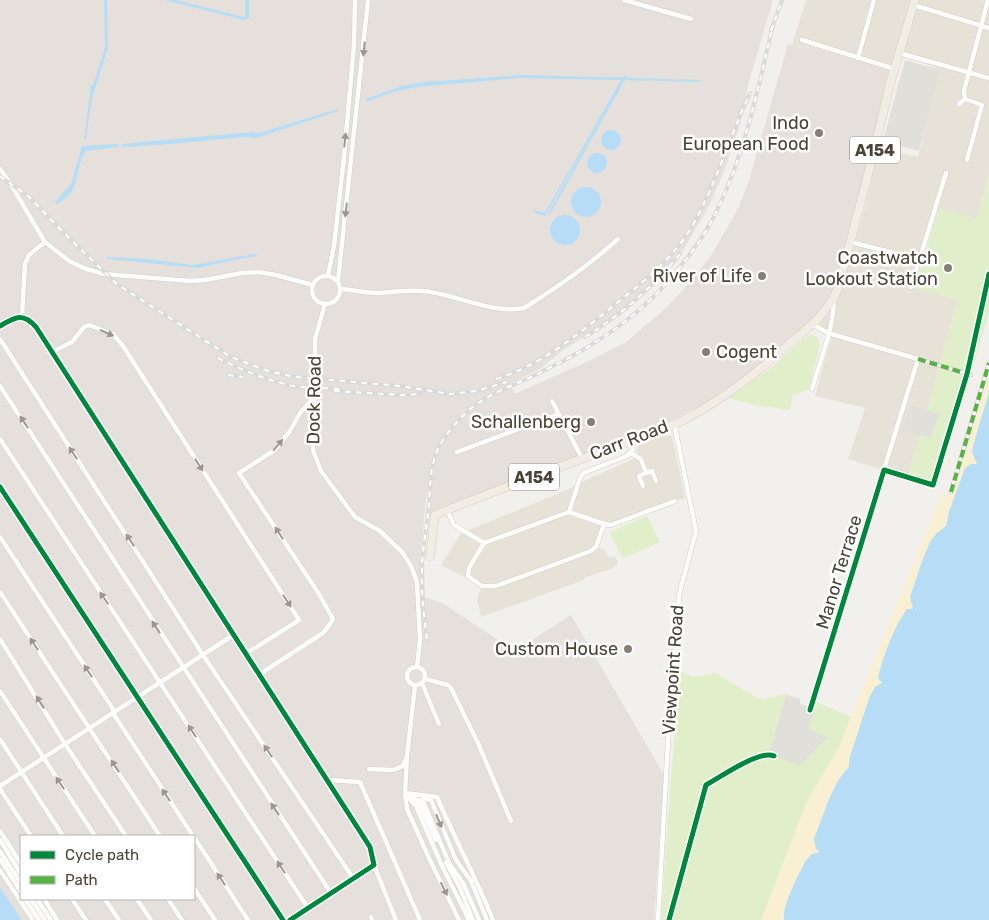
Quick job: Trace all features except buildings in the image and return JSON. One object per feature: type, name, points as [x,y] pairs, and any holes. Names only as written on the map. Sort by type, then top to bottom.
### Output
[{"type":"main road","name":"A154","points":[[834,299],[869,172],[894,69],[914,3]]},
{"type":"main road","name":"Carr Road","points":[[447,510],[674,424],[698,412],[734,388],[776,355],[812,324],[834,299]]},
{"type":"main road","points":[[430,558],[435,515],[447,510]]},
{"type":"street","points":[[328,275],[334,246],[345,141],[354,45],[355,0]]},
{"type":"street","points":[[338,281],[328,275],[319,278],[312,285],[312,294],[316,300],[326,304],[333,303],[337,300],[341,289],[338,281],[368,0]]},
{"type":"street","points":[[624,0],[691,19]]},
{"type":"street","points":[[858,58],[874,0]]},
{"type":"street","points":[[966,99],[964,91],[988,0]]},
{"type":"street","points":[[914,3],[989,28]]},
{"type":"street","points":[[802,40],[894,69]]},
{"type":"street","points":[[899,53],[989,78]]},
{"type":"street","points":[[959,104],[966,99]]},
{"type":"street","points":[[966,99],[982,105],[967,160]]},
{"type":"street","points":[[0,169],[10,182],[45,242],[70,261],[86,269],[104,274],[190,280],[205,280],[242,273],[260,272],[312,285]]},
{"type":"street","points":[[911,286],[946,173]]},
{"type":"street","points":[[341,289],[377,293],[421,291],[438,293],[503,309],[515,310],[524,308],[571,278],[593,262],[618,239]]},
{"type":"street","points":[[22,316],[25,264],[29,255],[45,242]]},
{"type":"street","points":[[849,242],[920,259]]},
{"type":"street","points":[[812,389],[834,310],[834,299]]},
{"type":"street","name":"Dock Road","points":[[326,304],[315,339],[312,430],[315,460],[355,517],[380,531],[402,552],[412,566],[417,582],[420,640],[417,667]]},
{"type":"street","points":[[1,324],[22,316],[30,320],[36,327],[235,634],[370,847],[379,881],[396,920]]},
{"type":"street","points":[[812,324],[828,333],[971,375]]},
{"type":"street","points":[[52,352],[72,342],[84,326],[89,325],[113,334],[123,346],[299,620],[247,653]]},
{"type":"street","points":[[0,339],[203,655],[354,878]]},
{"type":"street","name":"Manor Terrace","points":[[810,710],[918,359]]},
{"type":"street","points":[[951,492],[989,363]]},
{"type":"street","points":[[0,386],[331,893]]},
{"type":"street","points":[[260,674],[323,633],[332,619],[319,594],[239,473],[275,450],[290,431],[300,413],[314,397]]},
{"type":"street","points":[[552,401],[582,458]]},
{"type":"street","points":[[457,452],[559,414]]},
{"type":"street","name":"Viewpoint Road","points":[[658,920],[678,603],[696,531],[674,424]]},
{"type":"street","points":[[0,439],[308,908]]},
{"type":"street","points":[[569,512],[583,473],[627,456],[633,449],[630,441]]},
{"type":"street","points":[[631,453],[641,459],[646,473]]},
{"type":"street","points":[[643,486],[639,476],[652,471],[656,482]]},
{"type":"street","points":[[0,487],[283,920]]},
{"type":"street","points":[[604,524],[596,547],[591,551],[496,586],[482,586],[468,576],[469,568],[484,543],[569,512],[611,525],[675,501]]},
{"type":"street","points":[[447,510],[454,525],[484,543]]},
{"type":"street","points":[[0,537],[192,835]]},
{"type":"street","points":[[0,592],[159,835]]},
{"type":"street","points":[[30,835],[0,787],[235,634]]},
{"type":"street","points":[[0,639],[65,744],[125,835]]},
{"type":"street","points":[[414,686],[407,680],[407,674],[410,669],[417,667],[423,670],[423,681],[438,724]]},
{"type":"street","points":[[414,686],[423,681],[448,685],[451,688],[478,743],[511,821]]},
{"type":"street","points":[[414,686],[405,794],[408,809],[459,920]]},
{"type":"street","points":[[0,691],[94,835]]},
{"type":"street","points":[[0,740],[62,835]]},
{"type":"street","points":[[369,769],[398,770],[403,766],[407,756]]},
{"type":"street","points":[[328,780],[360,782],[420,920]]},
{"type":"street","points":[[405,794],[416,806],[442,866],[469,920]]},
{"type":"street","points":[[405,794],[420,804],[474,920]]},
{"type":"street","points":[[405,794],[424,803],[449,863],[463,883],[478,920]]},
{"type":"street","points":[[405,794],[430,800],[456,860],[471,881],[487,920]]},
{"type":"street","points":[[405,794],[437,797],[493,920]]},
{"type":"street","points":[[0,831],[20,862]]},
{"type":"street","points":[[0,840],[20,872]]},
{"type":"street","points":[[195,840],[248,920]]},
{"type":"street","points":[[0,851],[19,889]]},
{"type":"street","points":[[0,859],[19,889]]},
{"type":"street","points":[[290,920],[374,865]]},
{"type":"street","points":[[0,870],[19,889]]},
{"type":"street","points":[[195,890],[215,920]]},
{"type":"street","points":[[24,900],[33,920]]},
{"type":"street","points":[[26,900],[39,920]]},
{"type":"street","points":[[32,900],[45,920]]},
{"type":"street","points":[[38,900],[51,920]]},
{"type":"street","points":[[45,900],[57,920]]},
{"type":"street","points":[[73,900],[86,920]]},
{"type":"street","points":[[106,900],[119,920]]},
{"type":"street","points":[[138,900],[151,920]]},
{"type":"street","points":[[169,900],[182,920]]},
{"type":"shaded area","points":[[0,0],[773,0],[749,81],[740,124],[725,169],[710,204],[684,249],[668,269],[643,294],[615,317],[562,351],[540,369],[488,395],[463,412],[444,435],[435,453],[426,499],[420,562],[424,563],[425,597],[442,603],[515,651],[571,615],[664,775],[654,920],[22,920],[0,887]]},
{"type":"shaded area","points":[[806,0],[989,0],[989,173],[977,219],[935,208],[919,253],[912,287],[958,300],[927,410],[939,414],[931,438],[920,435],[908,474],[905,477],[848,459],[865,408],[815,396],[833,331],[824,329],[819,323],[835,303],[840,290],[862,219],[879,149],[918,157],[941,70],[900,53],[895,69],[813,48],[792,45]]},
{"type":"shaded area","points":[[788,44],[803,48],[813,48],[895,69],[831,297],[822,309],[733,385],[703,404],[630,441],[428,516],[431,476],[438,450],[453,428],[469,410],[511,386],[515,394],[626,342],[665,309],[711,256],[739,207],[749,180]]},
{"type":"shaded area","points":[[905,60],[941,70],[919,151],[883,141]]},
{"type":"shaded area","points":[[910,405],[939,414],[931,438],[902,430]]},
{"type":"shaded area","points":[[656,436],[672,436],[685,498],[611,525],[604,524],[596,547],[605,550],[609,558],[615,556],[618,563],[613,568],[481,617],[477,599],[482,586],[441,565],[461,533],[565,491],[636,458],[639,443]]},
{"type":"shaded area","points":[[786,694],[800,699],[800,704],[815,708],[808,729],[828,737],[800,766],[769,754]]},
{"type":"green space","points":[[989,173],[989,313],[938,482],[908,474],[920,435],[931,438],[939,414],[927,410],[958,300],[915,288],[938,209],[977,219]]},
{"type":"green space","points":[[812,334],[818,338],[820,344],[809,389],[793,395],[790,410],[754,405],[729,398],[768,370],[808,335]]},
{"type":"green space","points":[[647,516],[660,542],[623,558],[609,532]]},
{"type":"green space","points":[[681,672],[694,677],[715,673],[757,698],[763,699],[786,694],[769,754],[804,732],[814,701],[851,717],[782,920],[661,920],[671,776]]},
{"type":"sand","points":[[989,373],[989,456],[801,920],[761,920],[806,803],[839,747],[942,493],[952,496]]},
{"type":"water","points":[[104,0],[107,0],[108,48],[92,98],[86,139],[84,139],[91,88],[89,86],[93,85],[105,48]]},
{"type":"water","points":[[164,0],[176,0],[245,17],[245,0],[249,0],[249,18],[244,20]]},
{"type":"water","points":[[523,75],[701,80],[700,82],[623,80],[545,216],[533,212],[534,210],[544,213],[546,211],[621,80],[518,78],[417,87],[393,92],[366,102],[366,99],[402,86],[425,82]]},
{"type":"water","points":[[338,109],[338,111],[257,138],[244,137],[122,147],[122,144],[131,143],[252,132],[259,133]]},
{"type":"water","points":[[611,130],[618,133],[621,140],[618,147],[611,150],[604,147],[601,140],[604,133]]},
{"type":"water","points":[[119,144],[119,147],[86,151],[81,159],[73,189],[57,205],[55,202],[71,184],[82,146]]},
{"type":"water","points":[[597,153],[604,156],[607,163],[604,170],[597,173],[590,170],[587,163],[590,156]]},
{"type":"water","points":[[586,187],[597,191],[601,202],[597,213],[586,217],[575,213],[571,202],[575,191]]},
{"type":"water","points":[[565,215],[576,219],[580,230],[576,241],[565,245],[554,241],[550,230],[554,219]]},
{"type":"water","points":[[254,254],[259,256],[198,268],[107,259],[107,257],[148,259],[193,265]]},
{"type":"water","points":[[989,392],[989,920],[784,920],[788,898],[806,860],[812,854],[820,852],[816,849],[814,838],[834,789],[849,767],[849,760],[869,698],[875,687],[882,683],[878,678],[890,642],[907,609],[913,609],[910,597],[930,542],[946,526],[949,512],[965,468],[971,464],[977,464],[972,452],[973,446]]},
{"type":"water","points":[[0,887],[22,920],[0,920]]},
{"type":"waterway","points":[[549,214],[626,76]]},
{"type":"railway","points":[[771,31],[782,0]]},
{"type":"railway","points":[[427,639],[422,596],[422,562],[432,469],[435,456],[441,444],[456,423],[477,404],[495,393],[534,376],[576,354],[623,323],[651,299],[680,267],[709,226],[729,183],[745,139],[773,25]]},
{"type":"railway","points":[[496,379],[528,366],[571,339],[657,269],[677,247],[686,236],[702,207],[750,93]]},
{"type":"railway","points":[[0,176],[29,197],[118,285],[231,357],[268,371],[295,377],[400,386],[450,394],[476,391],[507,382]]},
{"type":"railway","points":[[585,337],[636,300],[680,254]]},
{"type":"railway","points":[[218,358],[255,375],[284,384],[300,387],[341,389]]},
{"type":"railway","points":[[228,375],[243,377]]},
{"type":"railway","points":[[334,391],[401,395],[421,394]]},
{"type":"marked path","points":[[918,359],[971,375]]},
{"type":"marked path","points":[[951,492],[989,363]]},
{"type":"cycle path","points":[[810,710],[884,470],[933,485],[967,374],[989,274]]},
{"type":"cycle path","points":[[0,326],[15,318],[23,318],[36,327],[370,847],[374,865],[290,920]]},
{"type":"cycle path","points":[[0,487],[283,920]]},
{"type":"cycle path","points":[[669,920],[706,785],[750,760],[768,755],[774,756]]},
{"type":"place","name":"Indo European Food","points":[[819,133]]},
{"type":"place","name":"Coastwatch Lookout Station","points":[[948,268]]},
{"type":"place","name":"River of Life","points":[[762,276]]},
{"type":"place","name":"Cogent","points":[[706,352]]},
{"type":"place","name":"Schallenberg","points":[[591,422]]},
{"type":"place","name":"Custom House","points":[[628,649]]}]
